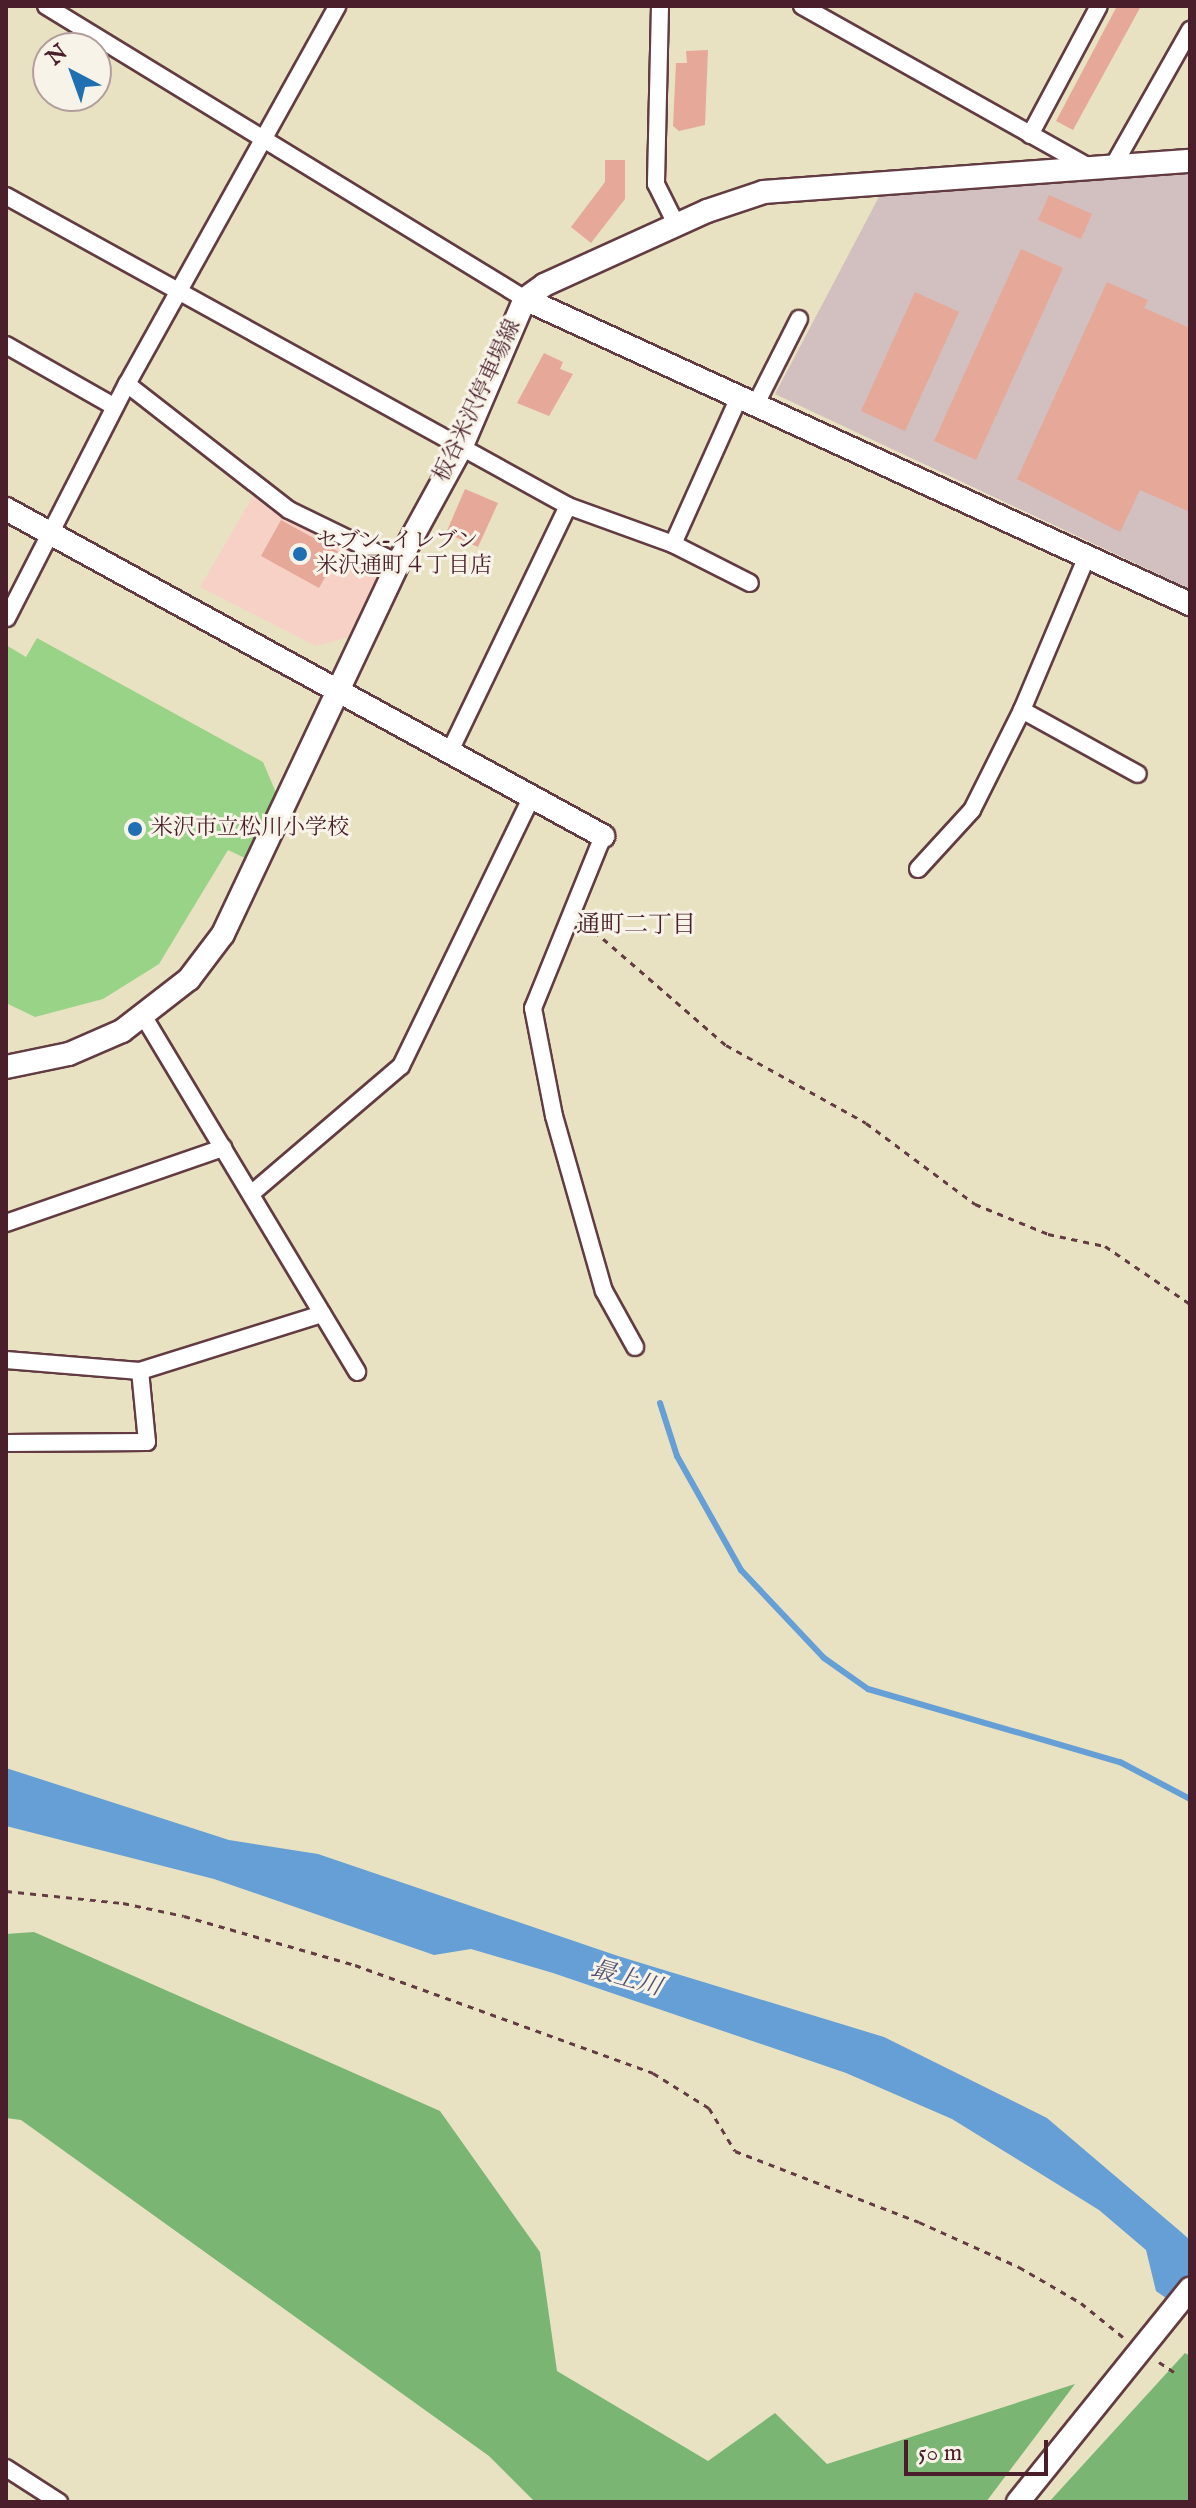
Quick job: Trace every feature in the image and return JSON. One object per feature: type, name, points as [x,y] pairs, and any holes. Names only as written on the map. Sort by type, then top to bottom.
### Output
[{"type":"street","points":[[46,6],[263,143],[525,299],[544,285],[676,224],[764,192],[1190,161]]},
{"type":"street","points":[[7,618],[127,384],[337,6]]},
{"type":"street","points":[[660,6],[656,184],[676,224]]},
{"type":"street","points":[[802,6],[1030,135],[1104,169]]},
{"type":"street","points":[[1030,135],[1099,6]]},
{"type":"street","points":[[1104,169],[1190,30]]},
{"type":"street","points":[[6,196],[178,295],[568,506],[673,544],[750,583]]},
{"type":"street","name":"板谷米沢停車場線","points":[[6,1067],[69,1054],[144,1017],[189,979],[229,924],[398,563],[461,448],[525,299],[1190,604]]},
{"type":"street","points":[[673,544],[748,399],[799,319]]},
{"type":"street","points":[[6,345],[115,407]]},
{"type":"street","points":[[127,384],[289,510],[398,563]]},
{"type":"street","points":[[450,751],[568,506]]},
{"type":"street","points":[[6,509],[603,836],[533,1008],[554,1116],[604,1291],[635,1347]]},
{"type":"street","points":[[918,869],[972,810],[1022,710],[1087,556]]},
{"type":"street","points":[[1022,710],[1138,774]]},
{"type":"street","points":[[251,1194],[401,1066],[532,796]]},
{"type":"street","points":[[144,1017],[357,1372]]},
{"type":"street","points":[[6,1223],[223,1148]]},
{"type":"street","points":[[6,1360],[140,1371],[322,1314]]},
{"type":"street","points":[[6,1443],[147,1442],[140,1371]]},
{"type":"street","points":[[1018,2502],[1190,2289]]},
{"type":"street","points":[[6,2468],[59,2502]]},
{"type":"path","points":[[573,912],[726,1045],[866,1123],[975,1204],[1048,1234],[1105,1246],[1190,1304]]},
{"type":"path","points":[[6,1891],[123,1903],[184,1916],[355,1965],[653,2073],[709,2108],[735,2151],[919,2222],[1019,2267],[1081,2303],[1140,2350],[1174,2372]]},
{"type":"shaded area","points":[[1190,169],[1190,589],[775,394],[881,193]]},
{"type":"shaded area","points":[[256,491],[378,559],[385,573],[352,636],[316,646],[200,587]]},
{"type":"green space","name":"米沢市立松川小学校","points":[[37,638],[263,762],[277,795],[247,859],[228,850],[159,964],[103,999],[35,1017],[6,1003],[6,645],[26,657]]},
{"type":"green space","points":[[34,1932],[440,2111],[540,2252],[557,2371],[708,2461],[775,2413],[827,2464],[1075,2384],[986,2502],[535,2502],[489,2456],[21,2120],[6,2118],[6,1934]]},
{"type":"green space","points":[[1185,2353],[1190,2356],[1190,2502],[1049,2502]]},
{"type":"water","name":"最上川","points":[[6,1768],[229,1840],[318,1854],[618,1956],[884,2037],[1047,2118],[1190,2240],[1190,2315],[1156,2291],[1146,2250],[1099,2210],[952,2119],[846,2073],[553,1973],[471,1949],[434,1955],[214,1879],[6,1826]]},
{"type":"building","points":[[1117,6],[1141,6],[1073,130],[1056,121]]},
{"type":"building","points":[[708,50],[705,125],[679,131],[673,126],[676,63],[687,63],[686,51]]},
{"type":"building","points":[[605,160],[625,160],[625,199],[591,243],[571,227],[605,182]]},
{"type":"building","points":[[1049,195],[1092,214],[1081,239],[1038,220]]},
{"type":"building","points":[[1021,249],[1063,268],[976,460],[934,441]]},
{"type":"building","points":[[1107,282],[1148,300],[1144,308],[1190,328],[1190,512],[1140,490],[1120,532],[1017,479]]},
{"type":"building","points":[[915,292],[959,312],[905,431],[861,411]]},
{"type":"building","points":[[544,353],[563,362],[560,369],[573,374],[549,416],[517,403]]},
{"type":"building","points":[[465,489],[498,503],[478,547],[446,533]]},
{"type":"building","name":"セブン-イレブン 米沢通町４丁目店","points":[[281,520],[339,552],[319,588],[261,556]]},
{"type":"waterway","points":[[660,1403],[677,1456],[741,1570],[824,1658],[868,1689],[1120,1762],[1190,1799]]},
{"type":"place","name":"セブン-イレブン 米沢通町４丁目店","points":[[300,554]]},
{"type":"place","name":"米沢市立松川小学校","points":[[135,829]]},
{"type":"district","name":"通町二丁目","points":[[636,926]]}]
